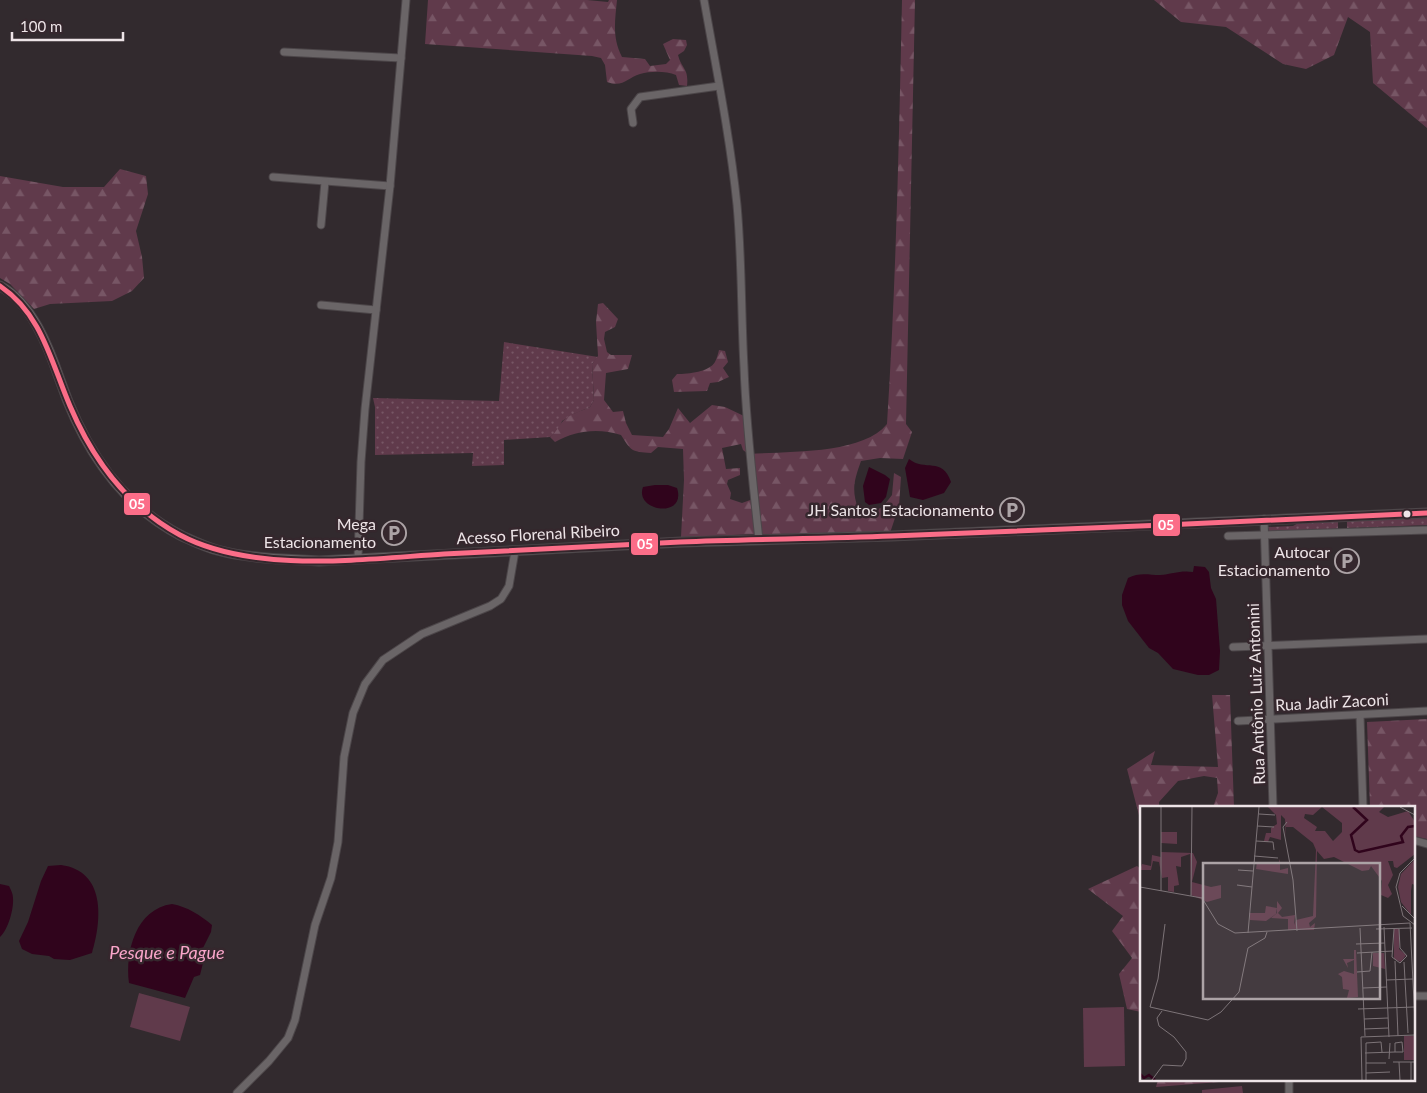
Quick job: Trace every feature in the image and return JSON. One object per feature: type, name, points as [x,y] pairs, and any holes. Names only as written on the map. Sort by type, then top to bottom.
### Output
[{"type":"street","points":[[358,559],[361,462],[390,186],[406,0]]},
{"type":"street","points":[[704,0],[728,131],[737,205],[742,284],[744,367],[750,454],[760,540]]},
{"type":"street","points":[[284,52],[401,58]]},
{"type":"street","points":[[633,123],[631,109],[640,97],[719,86]]},
{"type":"street","points":[[273,177],[390,186]]},
{"type":"street","points":[[321,225],[325,182]]},
{"type":"street","name":"Acesso Florenal Ribeiro","points":[[0,286],[7,290],[30,314],[41,333],[51,355],[68,406],[86,442],[107,474],[141,509],[167,528],[194,542],[217,550],[258,557],[310,561],[682,542],[892,536],[1427,513]]},
{"type":"street","points":[[321,305],[376,310]]},
{"type":"street","name":"Rua Antônio Luiz Antonini","points":[[1264,519],[1274,806]]},
{"type":"street","points":[[1228,536],[1427,530]]},
{"type":"street","points":[[237,1093],[269,1061],[288,1038],[295,1020],[315,925],[333,869],[338,842],[344,757],[353,712],[364,684],[383,660],[422,634],[502,600],[509,586],[515,551]]},
{"type":"street","points":[[1233,647],[1427,639]]},
{"type":"street","name":"Rua Jadir Zaconi","points":[[1238,721],[1427,711]]},
{"type":"street","points":[[1360,715],[1363,806]]},
{"type":"street","points":[[1414,840],[1427,844]]},
{"type":"street","points":[[1414,996],[1427,996]]},
{"type":"street","points":[[1289,1080],[1289,1093]]},
{"type":"green space","points":[[428,0],[587,0],[608,2],[609,0],[617,0],[615,36],[622,57],[645,59],[650,66],[666,64],[670,60],[663,44],[673,39],[686,40],[687,45],[684,51],[678,55],[686,72],[687,86],[679,85],[676,75],[658,72],[640,74],[625,82],[612,84],[607,82],[605,65],[601,58],[592,56],[425,44]]},
{"type":"green space","points":[[902,0],[915,0],[906,424],[912,432],[903,459],[880,458],[861,461],[854,486],[859,511],[882,508],[892,495],[894,473],[901,477],[899,506],[890,533],[757,534],[681,537],[684,480],[683,449],[658,447],[651,453],[640,452],[633,450],[621,435],[604,431],[579,433],[555,442],[550,437],[561,423],[576,413],[590,407],[594,400],[592,364],[598,356],[596,322],[598,304],[603,303],[618,319],[615,327],[605,332],[604,339],[607,352],[611,355],[632,355],[628,369],[606,373],[604,400],[613,412],[623,411],[632,435],[663,437],[669,429],[678,408],[690,423],[712,405],[725,407],[744,416],[747,453],[743,450],[741,444],[722,448],[726,469],[740,468],[740,475],[728,480],[727,484],[731,493],[730,499],[742,503],[753,499],[750,454],[823,450],[842,446],[875,434],[887,424],[895,265]]},
{"type":"green space","points":[[1154,0],[1427,0],[1427,128],[1373,83],[1370,32],[1348,17],[1334,55],[1306,69],[1283,64],[1226,27],[1181,22]]},
{"type":"green space","points":[[120,169],[146,176],[148,194],[136,231],[142,257],[144,278],[132,291],[112,301],[50,304],[34,309],[10,284],[0,278],[0,176],[63,187],[104,187]]},
{"type":"green space","points":[[504,342],[598,357],[592,364],[594,400],[590,407],[562,421],[558,431],[550,437],[504,440],[504,465],[472,466],[473,453],[375,455],[375,407],[373,398],[499,401]]},
{"type":"green space","points":[[719,350],[725,351],[728,362],[723,368],[729,377],[710,383],[707,391],[674,392],[672,380],[677,374],[693,373],[708,368],[715,362]]},
{"type":"green space","points":[[1427,518],[1427,525],[1347,528],[1347,521]]},
{"type":"green space","points":[[1300,522],[1338,522],[1338,529],[1269,531],[1268,527],[1293,526]]},
{"type":"green space","points":[[1212,695],[1230,695],[1234,806],[1213,806],[1218,793],[1217,778],[1204,776],[1178,781],[1159,802],[1159,806],[1140,806],[1140,819],[1127,769],[1155,751],[1151,765],[1218,767]]},
{"type":"green space","points":[[1427,719],[1427,839],[1414,836],[1414,806],[1370,806],[1367,722]]},
{"type":"green space","points":[[1137,866],[1140,868],[1140,1012],[1127,1009],[1119,974],[1132,958],[1112,931],[1123,916],[1088,889]]},
{"type":"green space","points":[[139,993],[190,1007],[180,1041],[130,1027]]},
{"type":"green space","points":[[1124,1007],[1125,1066],[1084,1067],[1083,1008]]},
{"type":"green space","points":[[1158,1080],[1244,1080],[1156,1087]]},
{"type":"green space","points":[[1242,1086],[1243,1093],[1202,1093],[1202,1090]]},
{"type":"water","points":[[909,459],[915,463],[943,469],[951,482],[944,493],[923,500],[910,497],[905,468]]},
{"type":"water","points":[[869,467],[890,479],[886,497],[881,503],[869,505],[865,502],[863,486]]},
{"type":"water","points":[[668,485],[677,488],[678,498],[675,504],[668,508],[660,508],[646,502],[642,495],[643,487]]},
{"type":"water","points":[[1194,566],[1205,567],[1209,572],[1211,588],[1216,599],[1220,651],[1219,670],[1209,675],[1198,675],[1173,669],[1158,653],[1149,648],[1128,621],[1122,605],[1122,595],[1128,578],[1140,574],[1160,575],[1193,572]]},
{"type":"water","points":[[61,865],[76,869],[86,877],[93,887],[97,899],[98,926],[92,953],[70,960],[54,959],[49,956],[32,954],[22,949],[19,941],[28,922],[41,881],[48,866]]},
{"type":"water","points":[[0,884],[9,886],[13,895],[13,903],[8,924],[0,937]]},
{"type":"water","name":"Pesque e Pague","points":[[172,904],[194,912],[212,925],[211,932],[203,948],[203,963],[200,975],[194,977],[185,998],[129,983],[129,958],[131,945],[136,933],[150,914]]},
{"type":"transit line","name":"05","points":[[0,286],[14,297],[36,325],[51,356],[79,426],[101,463],[128,496],[161,524],[180,535],[209,547],[241,555],[309,561],[379,559],[680,542],[959,534],[1427,513]]},
{"type":"place","name":"JH Santos Estacionamento","points":[[1012,510]]},
{"type":"place","name":"Mega Estacionamento","points":[[394,533]]},
{"type":"place","name":"Autocar Estacionamento","points":[[1347,561]]}]
